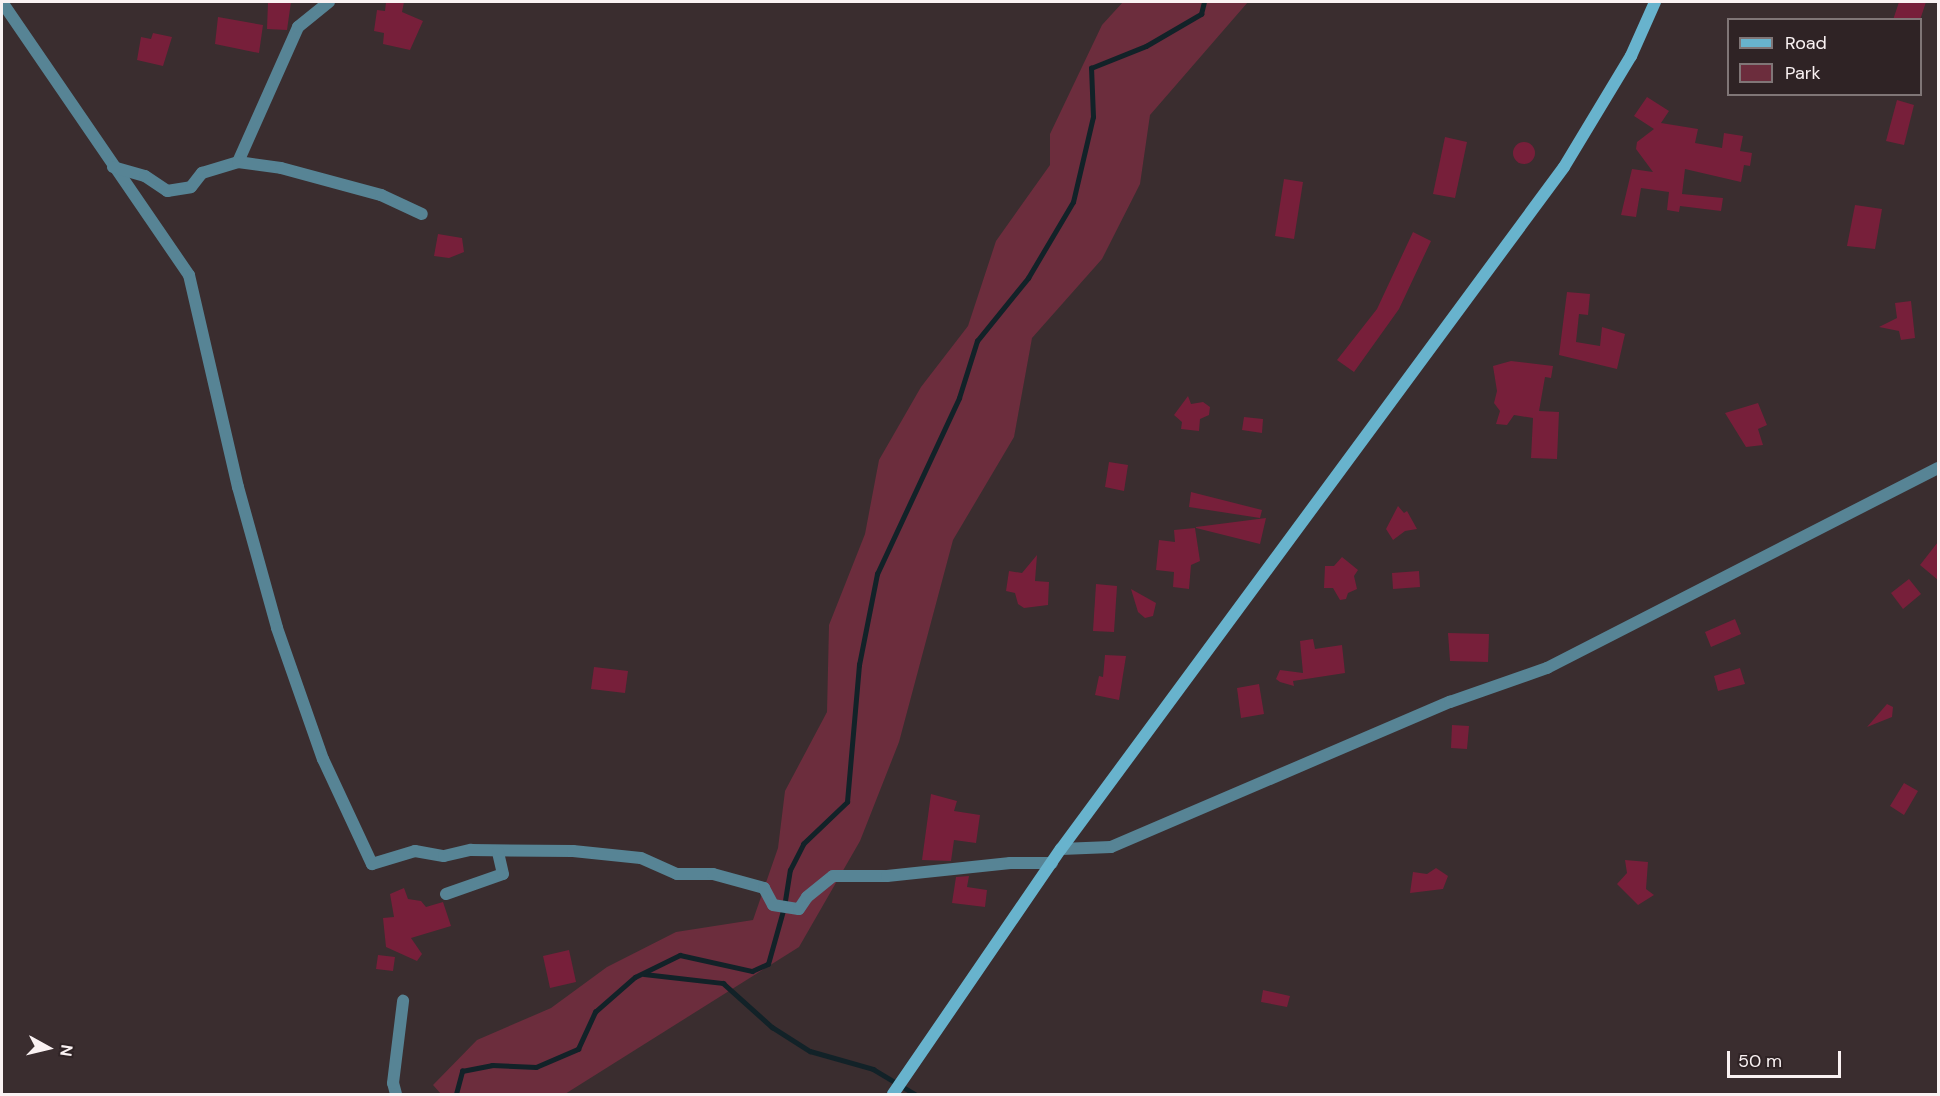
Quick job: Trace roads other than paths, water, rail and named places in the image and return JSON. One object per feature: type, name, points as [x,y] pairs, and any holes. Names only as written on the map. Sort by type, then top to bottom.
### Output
[{"type":"main road","points":[[893,1095],[1061,849],[1564,167],[1631,56],[1655,2]]},
{"type":"street","points":[[2,2],[189,275],[238,488],[277,628],[322,759],[372,864],[415,851],[444,856],[471,850],[573,851],[641,858],[677,874],[713,874],[764,888],[773,905],[799,909],[807,897],[833,876],[1052,863]]},
{"type":"street","points":[[238,162],[298,27],[329,2]]},
{"type":"street","points":[[113,167],[145,176],[168,191],[180,191],[191,187],[202,173],[238,162],[281,168],[381,195],[422,214]]},
{"type":"street","points":[[1061,849],[1111,847],[1450,702],[1547,668],[1938,468]]},
{"type":"street","points":[[446,894],[503,874],[498,852]]},
{"type":"street","points":[[396,1095],[393,1083],[403,1001]]},
{"type":"waterway","points":[[456,1094],[462,1071],[492,1065],[536,1067],[578,1049],[595,1012],[635,977],[680,955],[752,971],[768,964],[784,907],[790,870],[803,844],[847,802],[859,665],[877,574],[959,398],[977,341],[1028,278],[1073,202],[1093,117],[1091,68],[1146,46],[1201,14],[1204,2]]},
{"type":"waterway","points":[[644,974],[723,983],[772,1027],[810,1051],[873,1069],[915,1094]]}]
